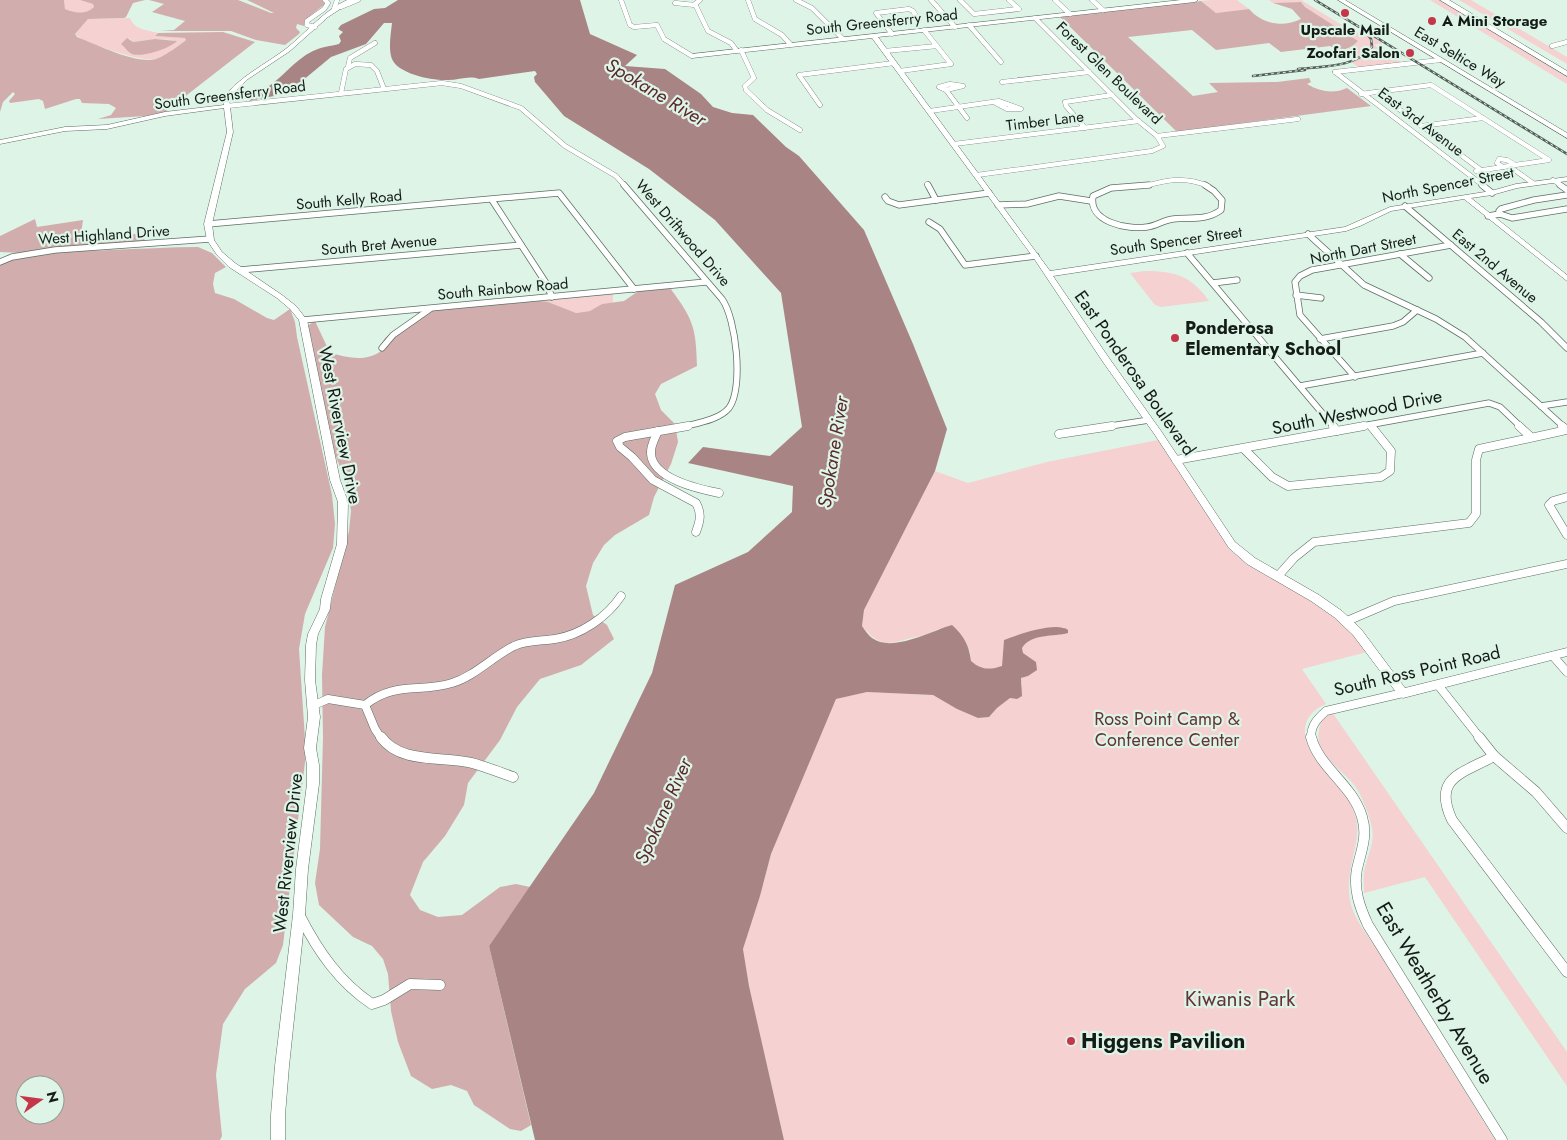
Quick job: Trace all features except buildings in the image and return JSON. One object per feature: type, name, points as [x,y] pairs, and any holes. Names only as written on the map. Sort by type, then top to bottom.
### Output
[{"type":"highway","points":[[1444,0],[1567,74]]},
{"type":"highway","points":[[1456,0],[1567,67]]},
{"type":"main road","name":"East Seltice Way","points":[[1341,0],[1567,136]]},
{"type":"street","points":[[315,27],[307,25],[307,21],[324,9],[328,3],[324,0]]},
{"type":"street","points":[[210,239],[208,224],[230,132],[226,98],[232,91],[289,50],[335,7],[351,0]]},
{"type":"street","points":[[335,7],[342,7],[358,0]]},
{"type":"street","points":[[621,0],[630,25],[634,27],[656,25],[664,39],[692,56]]},
{"type":"street","points":[[695,5],[700,0]]},
{"type":"street","points":[[748,0],[756,19],[781,33],[791,45]]},
{"type":"street","points":[[796,0],[811,7],[843,39]]},
{"type":"street","points":[[931,0],[955,27]]},
{"type":"street","points":[[960,0],[974,14],[1019,9],[1010,0]]},
{"type":"street","points":[[1055,0],[1070,14]]},
{"type":"street","points":[[1092,0],[1103,10]]},
{"type":"street","points":[[1149,0],[1154,5]]},
{"type":"street","name":"South Greensferry Road","points":[[692,56],[1195,0]]},
{"type":"street","points":[[675,3],[695,5]]},
{"type":"street","points":[[695,5],[708,31],[739,50],[754,78],[745,86],[746,90],[767,110],[800,130]]},
{"type":"street","points":[[892,34],[876,13],[909,9],[913,11],[918,19]]},
{"type":"street","points":[[996,11],[1006,21]]},
{"type":"street","name":"Forest Glen Boulevard","points":[[977,175],[1152,151],[1163,146],[1157,136],[1112,95],[1035,18]]},
{"type":"street","points":[[969,25],[1001,62]]},
{"type":"street","points":[[900,71],[949,65],[950,63],[924,30]]},
{"type":"street","name":"East Ponderosa Boulevard","points":[[874,36],[1036,256],[1232,545],[1251,561],[1330,607],[1347,621],[1403,692]]},
{"type":"street","points":[[1552,46],[1567,42]]},
{"type":"street","points":[[341,93],[350,58],[375,43]]},
{"type":"street","points":[[885,52],[937,46]]},
{"type":"street","name":"East 3rd Avenue","points":[[1440,60],[1334,72],[1492,193]]},
{"type":"street","points":[[820,105],[799,75],[894,63]]},
{"type":"street","points":[[348,67],[355,64],[372,64],[378,71],[384,89]]},
{"type":"street","points":[[1002,82],[1089,72]]},
{"type":"street","name":"South Greensferry Road","points":[[0,142],[65,129],[107,126],[165,114],[227,106],[442,83],[465,88]]},
{"type":"street","points":[[1361,94],[1376,92],[1431,85],[1549,160],[1478,171],[1376,92]]},
{"type":"street","name":"West Driftwood Drive","points":[[465,88],[522,108],[565,146],[616,176],[664,229],[704,277],[706,282],[722,297],[730,315],[737,354],[734,396],[728,409],[715,418],[625,437],[617,441],[617,445],[630,455],[653,480],[692,498],[697,503],[700,522],[696,532]]},
{"type":"street","points":[[946,90],[967,118]]},
{"type":"street","points":[[1086,128],[1066,106],[1066,102],[1112,95]]},
{"type":"street","points":[[930,111],[994,102],[1002,101],[1021,109],[1017,111],[1011,110],[994,102]]},
{"type":"street","points":[[1421,126],[1482,118]]},
{"type":"street","points":[[1157,136],[1298,119]]},
{"type":"street","name":"Timber Lane","points":[[954,144],[1139,121]]},
{"type":"street","points":[[1510,167],[1531,182]]},
{"type":"street","points":[[1178,179],[1196,182],[1211,188],[1219,195],[1223,203],[1220,211],[1209,217],[1171,219],[1152,226],[1137,227],[1116,224],[1101,217],[1093,208],[1092,200],[1098,192],[1109,187],[1141,187],[1159,180],[1178,179]]},
{"type":"street","name":"North Spencer Street","points":[[1308,234],[1357,226],[1381,212],[1406,206],[1492,193],[1531,182],[1567,179]]},
{"type":"street","points":[[1553,180],[1567,190]]},
{"type":"street","points":[[927,184],[936,200]]},
{"type":"street","name":"South Kelly Road","points":[[208,224],[559,193],[634,288]]},
{"type":"street","points":[[885,197],[888,202],[899,205],[990,193]]},
{"type":"street","points":[[1500,214],[1498,211],[1500,209],[1534,200],[1567,195]]},
{"type":"street","points":[[998,204],[1027,204],[1060,196],[1092,200]]},
{"type":"street","points":[[1465,197],[1567,278]]},
{"type":"street","points":[[492,200],[546,283],[552,297]]},
{"type":"street","name":"East 2nd Avenue","points":[[1406,206],[1541,322],[1567,348]]},
{"type":"street","points":[[1488,216],[1500,214],[1512,218],[1567,209]]},
{"type":"street","points":[[929,222],[939,228],[958,258],[965,264],[1036,256]]},
{"type":"street","points":[[1308,234],[1364,285],[1455,330],[1567,430]]},
{"type":"street","name":"South Spencer Street","points":[[1048,274],[1308,234]]},
{"type":"street","name":"West Highland Drive","points":[[0,262],[55,250],[210,239]]},
{"type":"street","name":"West Riverview Drive","points":[[210,239],[218,251],[240,270],[290,303],[303,320],[335,478],[343,502],[342,544],[326,599],[325,609],[313,634],[311,645],[310,668],[314,717],[310,748],[313,765],[313,784],[302,869],[278,1115],[278,1140]]},
{"type":"street","name":"South Bret Avenue","points":[[240,270],[521,245]]},
{"type":"street","name":"North Dart Street","points":[[1296,295],[1295,282],[1300,276],[1312,270],[1451,245]]},
{"type":"street","points":[[1187,253],[1338,431]]},
{"type":"street","points":[[1400,254],[1429,278]]},
{"type":"street","points":[[1212,283],[1237,280]]},
{"type":"street","name":"South Rainbow Road","points":[[303,320],[706,282]]},
{"type":"street","points":[[1321,298],[1296,295],[1300,315],[1355,376]]},
{"type":"street","points":[[382,348],[393,335],[432,307]]},
{"type":"street","points":[[1320,339],[1393,326],[1403,322],[1417,310]]},
{"type":"street","points":[[1300,386],[1483,353]]},
{"type":"street","points":[[1541,406],[1567,402]]},
{"type":"street","name":"South Westwood Drive","points":[[1176,460],[1489,403],[1500,408],[1531,437]]},
{"type":"street","points":[[1059,434],[1149,420]]},
{"type":"street","points":[[1244,449],[1272,477],[1288,486],[1381,478],[1390,471],[1391,450],[1370,425]]},
{"type":"street","points":[[1278,576],[1294,558],[1314,542],[1463,524],[1472,521],[1476,514],[1476,460],[1479,449],[1567,430]]},
{"type":"street","points":[[658,431],[652,450],[655,467],[660,472],[678,480],[719,493]]},
{"type":"street","points":[[1565,498],[1553,501],[1550,507],[1567,535]]},
{"type":"street","points":[[1347,621],[1394,601],[1567,564]]},
{"type":"street","points":[[365,705],[374,696],[390,690],[420,686],[440,686],[457,682],[513,647],[527,641],[570,636],[606,613],[621,596]]},
{"type":"street","name":"South Ross Point Road","points":[[1318,756],[1311,736],[1317,717],[1332,709],[1567,652]]},
{"type":"street","points":[[1553,656],[1567,672]]},
{"type":"street","points":[[1438,684],[1494,756],[1530,786],[1567,828]]},
{"type":"street","points":[[312,706],[328,699],[365,705]]},
{"type":"street","points":[[365,705],[374,729],[387,746],[410,755],[471,763],[513,778]]},
{"type":"street","name":"East Weatherby Avenue","points":[[1318,756],[1350,792],[1363,818],[1364,848],[1357,871],[1356,884],[1363,913],[1372,932],[1502,1140]]},
{"type":"street","points":[[1494,756],[1450,781],[1445,788],[1443,796],[1445,806],[1452,820],[1567,972]]},
{"type":"street","points":[[299,915],[313,942],[329,966],[361,998],[372,1004],[383,1001],[416,983],[440,985]]},
{"type":"green space","points":[[64,0],[80,0],[93,4],[94,7],[91,10],[80,13],[73,12],[65,9]]},
{"type":"green space","points":[[1237,0],[1249,9],[1216,13],[1201,1]]},
{"type":"green space","points":[[1269,0],[1301,0],[1355,33],[1362,32],[1359,29],[1383,43],[1374,45],[1403,63],[1361,69],[1335,50],[1351,48],[1358,41],[1305,7],[1301,2],[1273,3]]},
{"type":"green space","points":[[1430,0],[1441,0],[1567,77],[1567,84]]},
{"type":"green space","points":[[1459,0],[1471,0],[1567,57],[1567,64]]},
{"type":"green space","points":[[130,18],[138,27],[158,33],[155,36],[186,38],[186,40],[159,58],[140,58],[101,47],[75,34],[88,19]],"holes":[[[129,38],[133,42],[155,39],[175,40],[141,54],[129,53]]]},
{"type":"green space","points":[[1145,271],[1166,272],[1182,277],[1196,286],[1209,301],[1161,307],[1155,305],[1130,273]]},
{"type":"green space","points":[[613,293],[613,303],[602,304],[590,311],[575,313],[548,302],[521,303]]},
{"type":"green space","points":[[1158,440],[1232,552],[1328,610],[1346,626],[1367,652],[1302,669],[1326,704],[1313,712],[1306,723],[1305,733],[1308,745],[1313,756],[1345,795],[1352,806],[1356,819],[1357,838],[1349,884],[1349,895],[1355,915],[1495,1140],[784,1140],[749,986],[743,949],[771,854],[836,699],[867,692],[933,695],[957,709],[978,718],[989,717],[1010,698],[1017,699],[1022,685],[1021,678],[1028,676],[1036,662],[1023,653],[1022,648],[1025,644],[1041,636],[1065,634],[1064,627],[1032,631],[1004,640],[1002,667],[990,669],[982,668],[971,661],[970,651],[938,629],[924,635],[889,643],[874,638],[862,626],[864,610],[935,471],[968,483],[1047,462]]},
{"type":"green space","points":[[1332,712],[1567,1052],[1567,1086],[1425,877],[1364,893],[1364,875],[1373,834],[1372,828],[1366,808],[1357,789],[1331,762],[1321,748],[1318,739],[1320,724]]},
{"type":"shaded area","points":[[0,0],[64,0],[65,9],[80,12],[91,10],[94,7],[93,4],[80,0],[145,0],[133,3],[124,18],[88,19],[75,34],[77,37],[105,49],[138,59],[159,58],[186,40],[185,38],[155,36],[158,33],[223,32],[255,42],[165,112],[145,116],[98,119],[111,115],[116,108],[109,104],[82,103],[80,99],[76,99],[45,109],[43,101],[39,99],[10,103],[9,101],[15,94],[13,92],[3,102],[0,112]]},
{"type":"shaded area","points":[[149,0],[238,0],[271,13],[274,13],[247,0],[322,0],[325,4],[305,20],[304,26],[297,24],[296,28],[300,32],[299,34],[285,45],[256,40],[231,31],[160,31],[174,30],[185,21],[152,12],[164,4]]},
{"type":"shaded area","points":[[1201,1],[1216,13],[1249,9],[1266,21],[1280,24],[1301,19],[1292,9],[1273,3],[1301,2],[1305,7],[1358,41],[1352,46],[1341,50],[1330,46],[1281,52],[1269,43],[1216,50],[1192,30],[1128,37],[1193,96],[1218,92],[1209,83],[1277,82],[1309,78],[1311,82],[1307,84],[1312,87],[1332,91],[1347,88],[1371,106],[1177,132],[1060,17]]},
{"type":"shaded area","points":[[127,38],[133,42],[155,39],[177,41],[168,47],[154,52],[134,55],[121,44]]},
{"type":"shaded area","points":[[35,219],[37,227],[83,220],[81,234],[139,234],[146,241],[22,253],[0,252],[0,236]]},
{"type":"shaded area","points":[[198,247],[212,253],[226,267],[215,273],[213,284],[215,293],[234,299],[274,320],[290,309],[295,322],[332,495],[335,524],[333,548],[305,614],[299,649],[306,754],[283,945],[276,963],[245,989],[223,1024],[216,1075],[222,1136],[220,1140],[0,1140],[0,265],[24,256],[54,252]]},
{"type":"shaded area","points":[[670,288],[684,308],[692,324],[696,342],[697,366],[661,384],[655,394],[661,410],[675,424],[678,442],[671,464],[654,497],[649,515],[615,535],[604,545],[593,563],[586,586],[593,615],[607,625],[614,639],[581,665],[540,679],[517,707],[500,740],[468,783],[464,805],[445,836],[423,862],[410,895],[420,910],[438,917],[462,915],[500,887],[516,884],[530,887],[489,946],[531,1125],[521,1131],[510,1129],[474,1105],[467,1091],[451,1085],[432,1089],[411,1076],[398,1042],[391,1011],[388,974],[383,959],[372,946],[353,937],[319,905],[315,883],[320,849],[323,737],[322,675],[325,627],[349,531],[351,511],[347,484],[334,452],[307,326],[315,321],[330,353],[359,358],[379,353],[385,348],[379,348],[385,338],[425,310],[540,301],[548,302],[576,313],[590,311],[602,304],[624,301],[640,290]]},
{"type":"water","name":"Spokane River","points":[[398,0],[580,0],[590,34],[637,55],[625,66],[665,69],[701,94],[713,107],[732,113],[753,115],[786,147],[799,156],[864,230],[947,429],[935,471],[864,610],[862,626],[872,638],[880,642],[890,643],[912,639],[952,625],[965,641],[971,661],[982,668],[990,669],[1002,666],[1004,640],[1046,628],[1055,627],[1068,630],[1068,633],[1043,636],[1026,643],[1022,648],[1023,653],[1036,662],[1037,670],[1021,678],[1022,696],[1017,699],[1010,698],[989,717],[978,718],[957,709],[933,695],[867,692],[836,699],[771,854],[743,949],[749,986],[784,1140],[535,1140],[489,946],[594,793],[652,673],[675,585],[748,552],[792,512],[793,486],[688,463],[703,447],[770,456],[802,427],[781,293],[715,220],[649,169],[564,116],[535,82],[534,77],[537,74],[535,71],[479,79],[442,80],[417,76],[401,69],[392,59],[390,46],[392,23],[384,23],[366,44],[331,57],[296,86],[274,96],[249,101],[260,92],[267,90],[264,89],[306,55],[319,48],[339,44],[341,41],[339,36],[343,32],[338,29],[341,25],[374,9],[385,8]]},
{"type":"railway","points":[[1315,0],[1567,154]]},
{"type":"railway","points":[[1298,69],[1338,65],[1357,59],[1372,47],[1371,39],[1366,32]]},
{"type":"railway","points":[[1253,76],[1305,70]]},
{"type":"place","name":"Upscale Mail","points":[[1345,13]]},
{"type":"place","name":"A Mini Storage","points":[[1432,21]]},
{"type":"place","name":"Zoofari Salon","points":[[1410,53]]},
{"type":"place","name":"Ponderosa Elementary School","points":[[1175,338]]},
{"type":"place","name":"Higgens Pavilion","points":[[1071,1041]]},
{"type":"park label","name":"Ross Point Camp & Conference Center","points":[[1167,730]]},
{"type":"park label","name":"Kiwanis Park","points":[[1240,999]]}]
